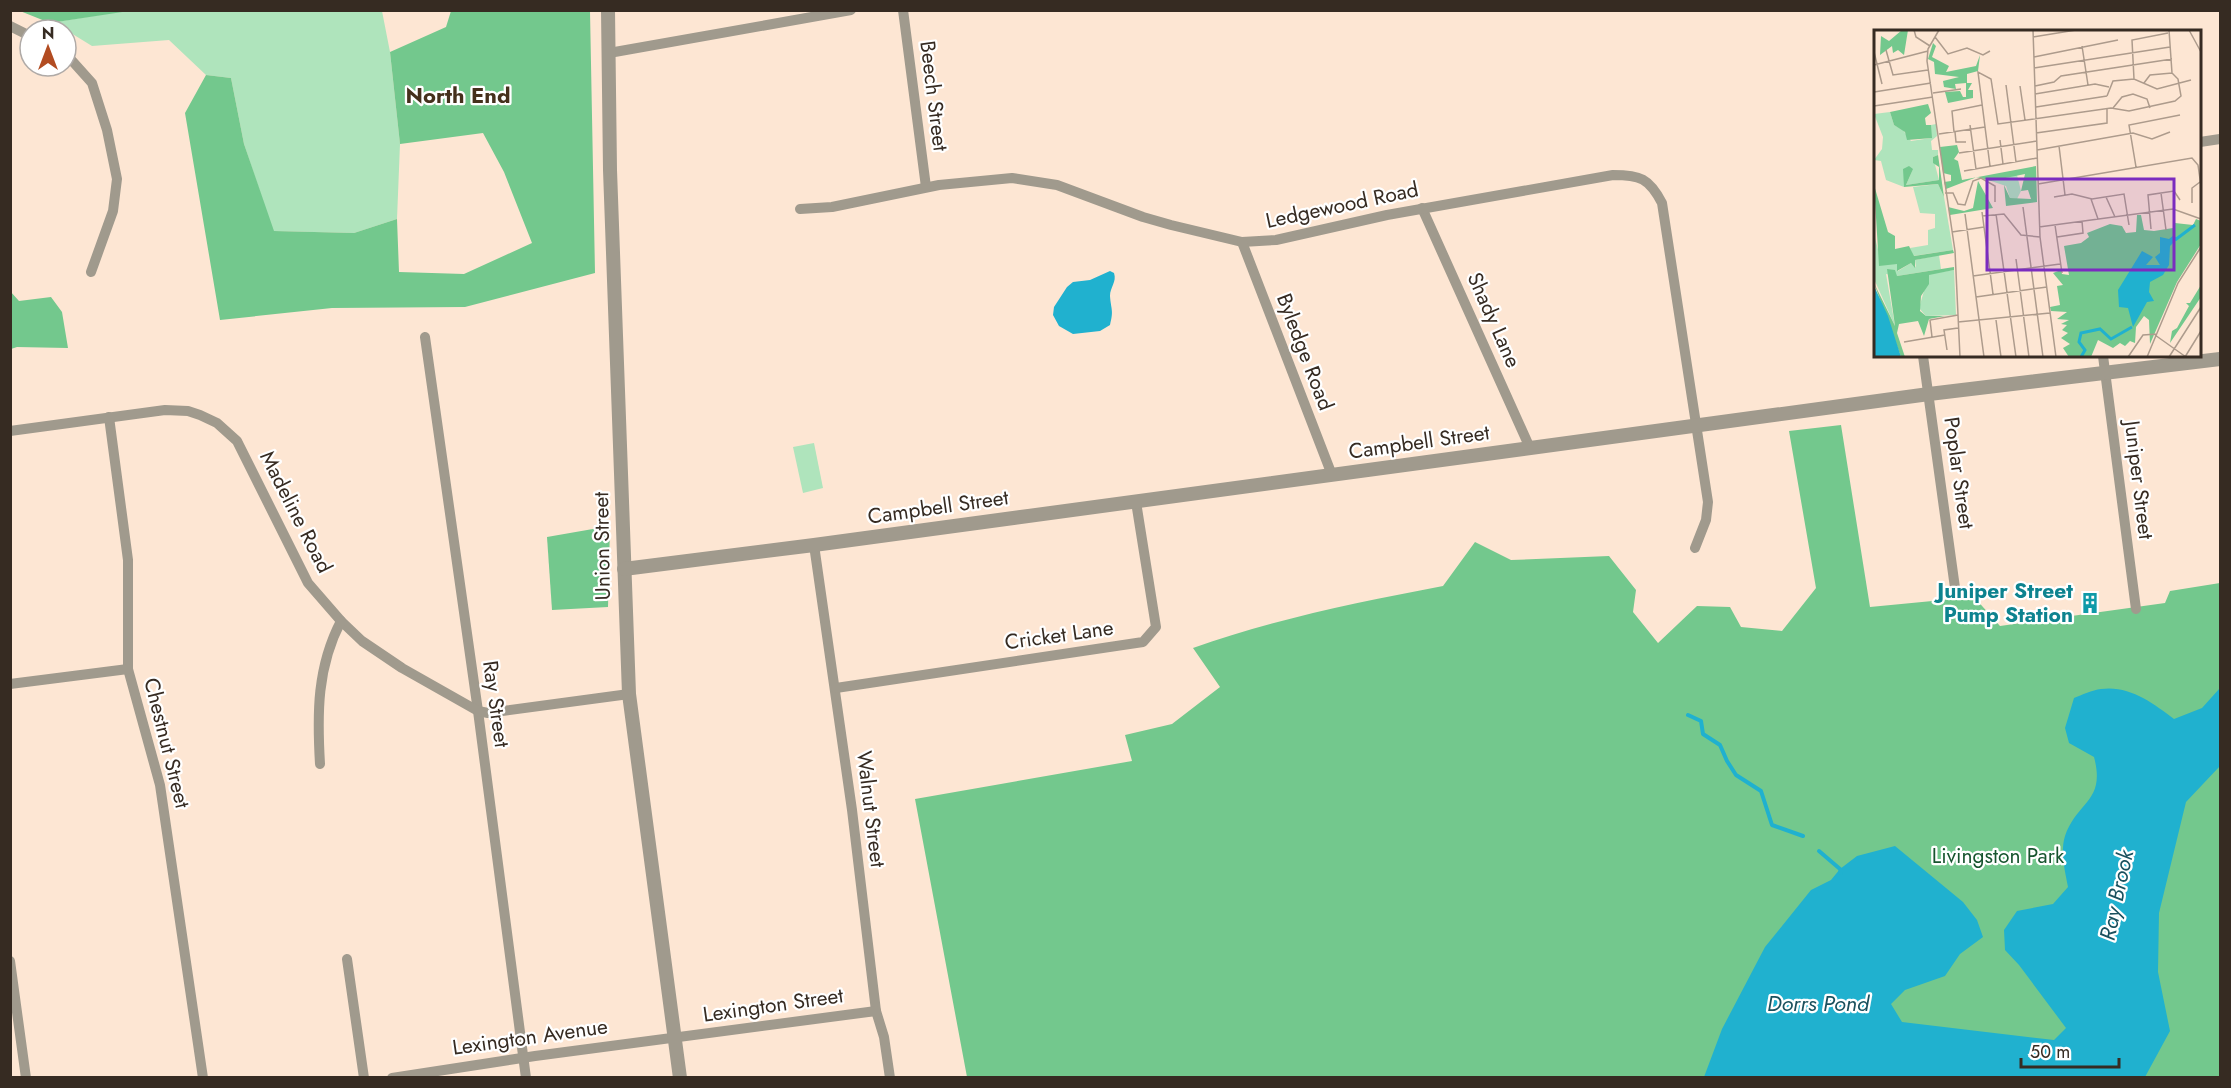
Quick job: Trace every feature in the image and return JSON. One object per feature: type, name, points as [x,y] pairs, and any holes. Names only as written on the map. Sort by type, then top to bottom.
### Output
[{"type":"street","name":"Union Street","points":[[608,10],[610,160],[629,694],[680,1077]]},
{"type":"street","points":[[609,53],[851,10]]},
{"type":"street","name":"Beech Street","points":[[903,10],[926,187]]},
{"type":"street","points":[[78,67],[92,83],[107,130],[117,179],[112,211],[91,272]]},
{"type":"street","points":[[2201,142],[2220,139]]},
{"type":"street","name":"Ledgewood Road","points":[[800,209],[832,207],[926,187],[998,178],[1028,179],[1072,189],[1155,221],[1242,242],[1276,240],[1422,208],[1613,175],[1628,175],[1643,179],[1654,189],[1662,203],[1708,502],[1706,520],[1695,548]]},
{"type":"street","name":"Shady Lane","points":[[1422,208],[1530,448]]},
{"type":"street","name":"Byledge Road","points":[[1242,242],[1332,475]]},
{"type":"street","name":"Ray Street","points":[[425,337],[478,711],[526,1077]]},
{"type":"street","name":"Poplar Street","points":[[1923,357],[1956,595]]},
{"type":"street","name":"Juniper Street","points":[[2103,357],[2136,609]]},
{"type":"street","name":"Campbell Street","points":[[624,569],[1929,394],[2220,359]]},
{"type":"street","name":"Madeline Road","points":[[10,431],[165,410],[188,411],[218,423],[229,431],[245,455],[308,584],[362,641],[402,668],[478,711],[499,713],[629,694]]},
{"type":"street","name":"Chestnut Street","points":[[109,417],[128,560],[128,669],[160,785],[203,1077]]},
{"type":"street","name":"Cricket Lane","points":[[836,688],[1143,642],[1156,627],[1137,502]]},
{"type":"street","name":"Walnut Street","points":[[814,545],[836,688],[876,1011],[884,1036],[890,1077]]},
{"type":"street","points":[[320,764],[317,727],[319,695],[327,651],[341,621]]},
{"type":"street","points":[[10,684],[128,669]]},
{"type":"street","points":[[347,959],[364,1077]]},
{"type":"street","points":[[10,961],[26,1077]]},
{"type":"street","name":"Lexington Street","points":[[674,1038],[876,1011]]},
{"type":"street","name":"Lexington Avenue","points":[[392,1077],[674,1038]]},
{"type":"green space","points":[[129,10],[382,11],[390,52],[400,144],[397,219],[354,233],[273,231],[244,144],[231,78],[206,75],[169,40],[92,46],[78,37],[78,18]]},
{"type":"green space","points":[[20,11],[129,11],[78,19],[38,18]]},
{"type":"green space","points":[[451,11],[590,11],[595,273],[465,307],[332,308],[220,320],[185,113],[206,75],[231,78],[244,144],[274,231],[354,233],[397,219],[399,272],[464,274],[532,243],[504,172],[483,133],[400,144],[390,52],[446,27]]},
{"type":"green space","points":[[10,291],[19,301],[51,297],[62,312],[68,348],[17,347],[11,349]]},
{"type":"green space","name":"Livingston Park","points":[[1841,425],[1870,607],[1974,597],[2000,626],[2165,603],[2170,591],[2220,583],[2220,1077],[967,1077],[915,799],[1132,761],[1125,735],[1172,724],[1220,687],[1193,648],[1286,620],[1443,586],[1475,542],[1511,560],[1609,556],[1636,590],[1633,612],[1658,643],[1697,606],[1730,607],[1741,627],[1782,631],[1816,588],[1789,431]]},
{"type":"green space","points":[[814,443],[823,488],[803,493],[793,447]]},
{"type":"green space","points":[[610,526],[608,607],[552,610],[547,537]]},
{"type":"water","points":[[1110,271],[1115,276],[1110,293],[1112,313],[1110,325],[1100,331],[1073,334],[1059,326],[1053,315],[1054,307],[1067,287],[1073,282],[1090,280]]},
{"type":"water","name":"Dorrs Pond","points":[[2111,688],[2121,690],[2140,696],[2174,719],[2202,708],[2220,688],[2220,766],[2186,802],[2159,913],[2158,972],[2170,1031],[2145,1077],[1704,1077],[1722,1029],[1765,947],[1811,890],[1831,880],[1840,869],[1857,856],[1895,846],[1963,902],[1977,920],[1983,937],[1960,954],[1945,976],[1905,990],[1891,1004],[1902,1022],[2054,1040],[2066,1028],[2005,950],[2004,930],[2017,911],[2053,904],[2068,887],[2063,855],[2065,836],[2070,824],[2093,793],[2097,772],[2094,757],[2069,743],[2065,728],[2074,698],[2091,691]]},
{"type":"waterway","points":[[1688,715],[1701,721],[1703,734],[1720,745],[1736,775],[1761,791],[1772,825],[1803,836]]},
{"type":"waterway","points":[[1819,851],[1840,869],[1841,873]]},
{"type":"place","name":"Juniper Street Pump Station","points":[[2090,603]]},
{"type":"district","name":"North End","points":[[458,95]]},
{"type":"water label","name":"Ray Brook","points":[[2116,895]]}]
